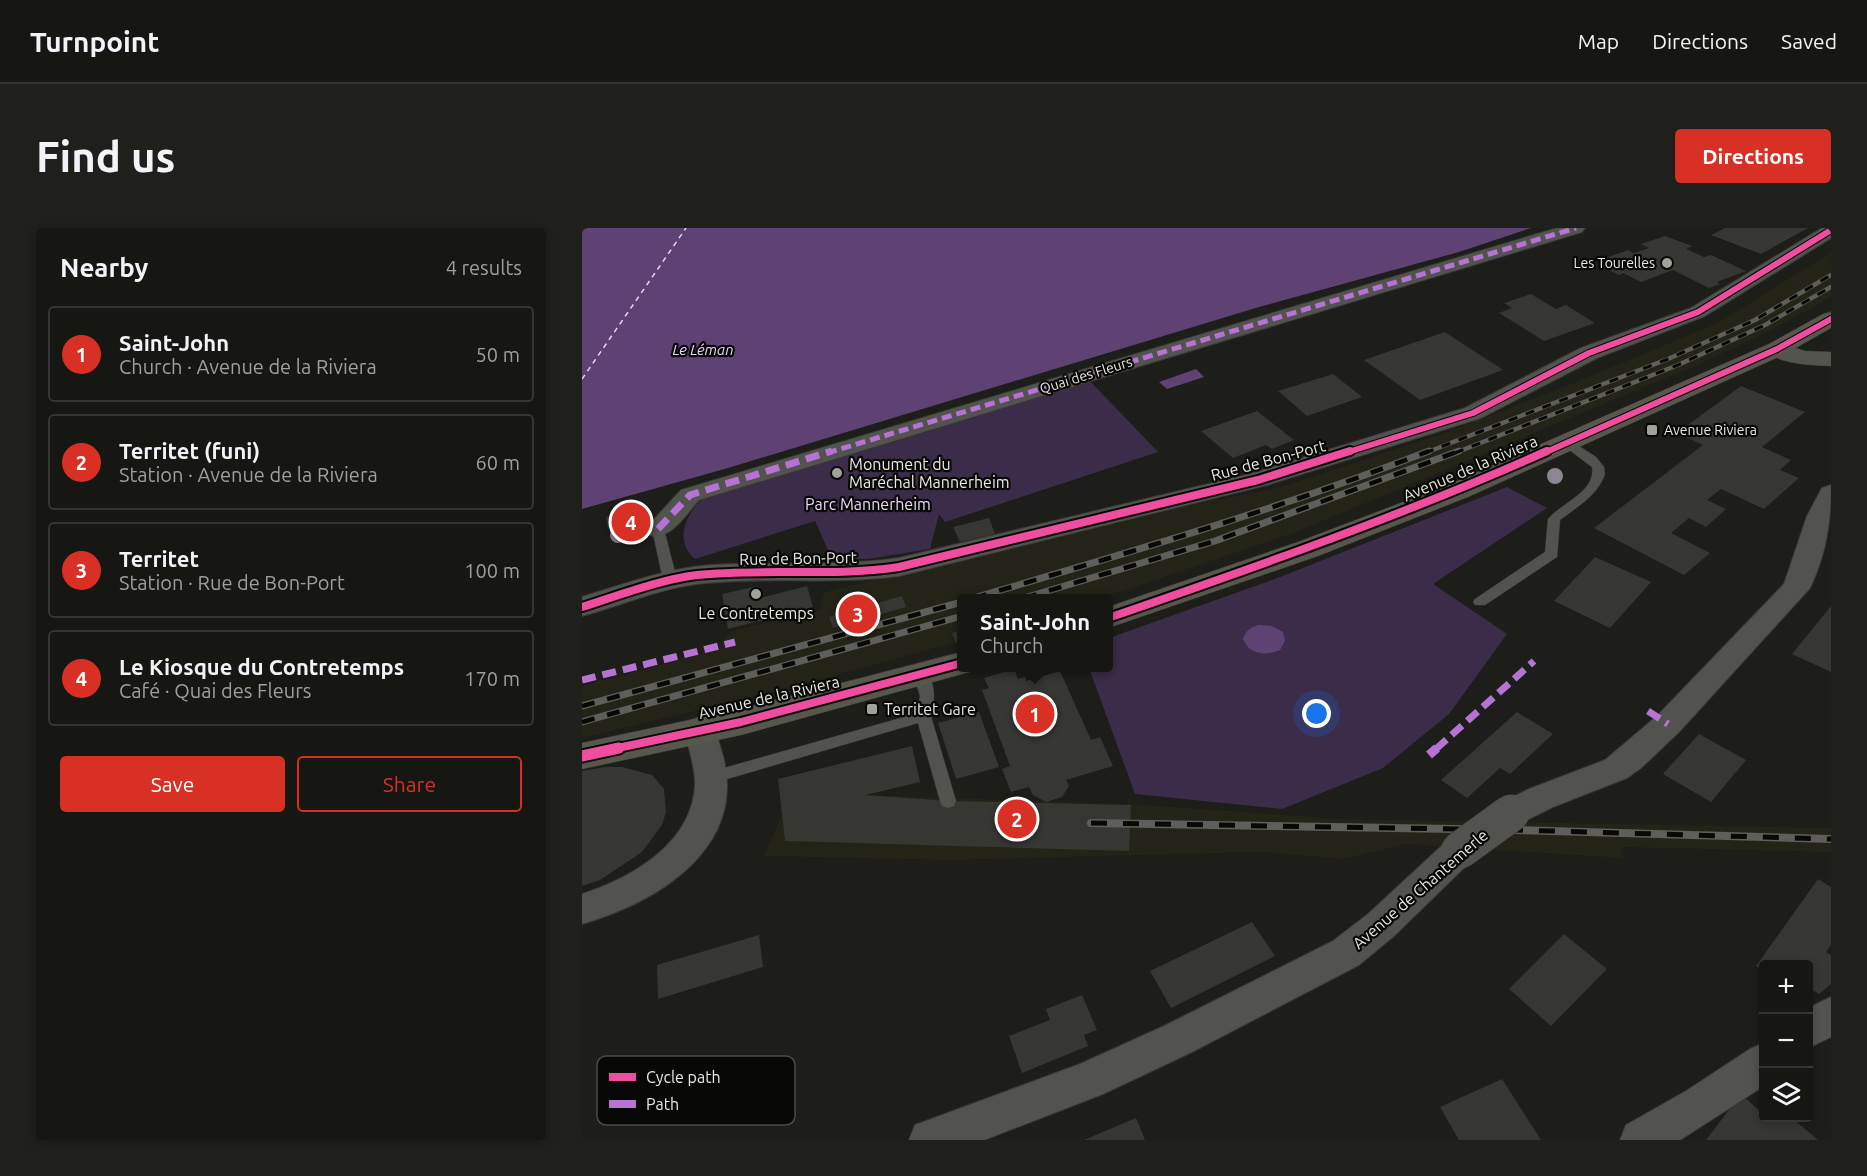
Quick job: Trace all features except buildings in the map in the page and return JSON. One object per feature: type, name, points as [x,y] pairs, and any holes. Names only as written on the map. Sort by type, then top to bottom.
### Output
[{"type":"main road","name":"Avenue de la Riviera","points":[[1113,616],[1319,545],[1452,493],[1777,349],[1831,319]]},
{"type":"main road","name":"Avenue de la Riviera","points":[[582,756],[741,722],[957,664]]},
{"type":"street","name":"Quai des Fleurs","points":[[658,529],[690,495],[879,436],[1576,228]]},
{"type":"street","name":"Rue de Bon-Port","points":[[582,608],[670,580],[711,574],[855,574],[899,567],[1258,480],[1396,439],[1473,413],[1589,353],[1698,312],[1831,230]]},
{"type":"street","points":[[1777,349],[1802,358],[1831,359]]},
{"type":"street","name":"Avenue de Chantemerle","points":[[930,1140],[1117,1068],[1346,953],[1381,925],[1460,850],[1511,813],[1616,769],[1630,759],[1668,724],[1796,588],[1805,572],[1826,501],[1831,493]]},
{"type":"street","points":[[582,909],[594,906],[659,874],[680,857],[697,834],[707,810],[712,785],[700,729]]},
{"type":"street","points":[[1813,1027],[1831,1015]]},
{"type":"street","points":[[1641,1140],[1700,1105],[1759,1065]]},
{"type":"lane","points":[[1480,602],[1552,554],[1554,519],[1596,485],[1600,477],[1599,468],[1592,460],[1568,443]]},
{"type":"lane","name":"Quai des Fleurs","points":[[658,529],[670,580]]},
{"type":"lane","points":[[710,778],[909,722],[923,714],[927,706],[928,697],[920,674]]},
{"type":"lane","points":[[923,714],[948,801]]},
{"type":"shaded area","points":[[1831,252],[1831,297],[1774,329],[1700,364],[1294,533],[1113,594],[957,594],[957,642],[774,692],[582,738],[582,686],[716,650],[729,632],[820,609],[824,592],[1205,502],[1278,488],[1450,431],[1718,323]]},
{"type":"shaded area","points":[[865,795],[1132,804],[1343,819],[1831,828],[1831,852],[1622,847],[1622,858],[1406,844],[1342,859],[1260,852],[948,860],[764,856],[781,816]]},
{"type":"green space","name":"Parc Mannerheim","points":[[1089,380],[1158,452],[945,522],[939,514],[930,549],[868,559],[832,559],[815,521],[695,559],[685,544],[684,529],[687,521],[702,499]]},
{"type":"green space","points":[[1507,487],[1547,508],[1433,584],[1507,634],[1449,714],[1383,768],[1282,809],[1135,794],[1090,672],[1113,672],[1113,637],[1275,579]]},
{"type":"water","name":"Le Léman","points":[[582,228],[1531,228],[1459,252],[1259,307],[728,468],[582,509]]},
{"type":"water","points":[[1196,369],[1204,377],[1167,389],[1159,382]]},
{"type":"water","points":[[1259,625],[1272,626],[1283,632],[1285,641],[1280,650],[1258,653],[1249,648],[1243,639],[1251,628]]},
{"type":"ferry route","points":[[582,379],[686,228]]},
{"type":"railway","points":[[1425,453],[1668,359],[1755,320],[1831,275]]},
{"type":"railway","points":[[1455,453],[1678,365],[1765,325],[1831,287]]},
{"type":"railway","points":[[987,594],[1260,511],[1429,451]]},
{"type":"railway","points":[[1037,594],[1215,541],[1459,451]]},
{"type":"railway","points":[[582,706],[957,603]]},
{"type":"railway","points":[[582,722],[957,617]]},
{"type":"railway","points":[[1091,823],[1516,830],[1831,839]]},
{"type":"marked path","points":[[658,529],[690,495],[1576,228]]},
{"type":"marked path","points":[[582,680],[735,642]]},
{"type":"marked path","points":[[1429,755],[1534,661]]},
{"type":"marked path","points":[[1648,711],[1668,724]]},
{"type":"cycle path","points":[[582,607],[645,587],[694,576],[735,573],[852,572],[899,567],[1258,480],[1473,413],[1589,353],[1698,312],[1831,230]]},
{"type":"cycle path","points":[[1113,616],[1308,549],[1458,491],[1777,349],[1831,319]]},
{"type":"cycle path","points":[[582,756],[741,722],[957,664]]},
{"type":"place","name":"Les Tourelles","points":[[1667,263]]},
{"type":"place","name":"Avenue Riviera","points":[[1652,430]]},
{"type":"place","name":"Monument du Maréchal Mannerheim","points":[[837,473]]},
{"type":"place","name":"Le Kiosque du Contretemps","points":[[631,522]]},
{"type":"place","name":"Le Contretemps","points":[[756,594]]},
{"type":"place","name":"Territet","points":[[858,614]]},
{"type":"place","name":"Territet Gare","points":[[872,709]]},
{"type":"place","name":"Saint-John","points":[[1035,714]]},
{"type":"place","name":"Territet (funi)","points":[[1017,819]]}]
